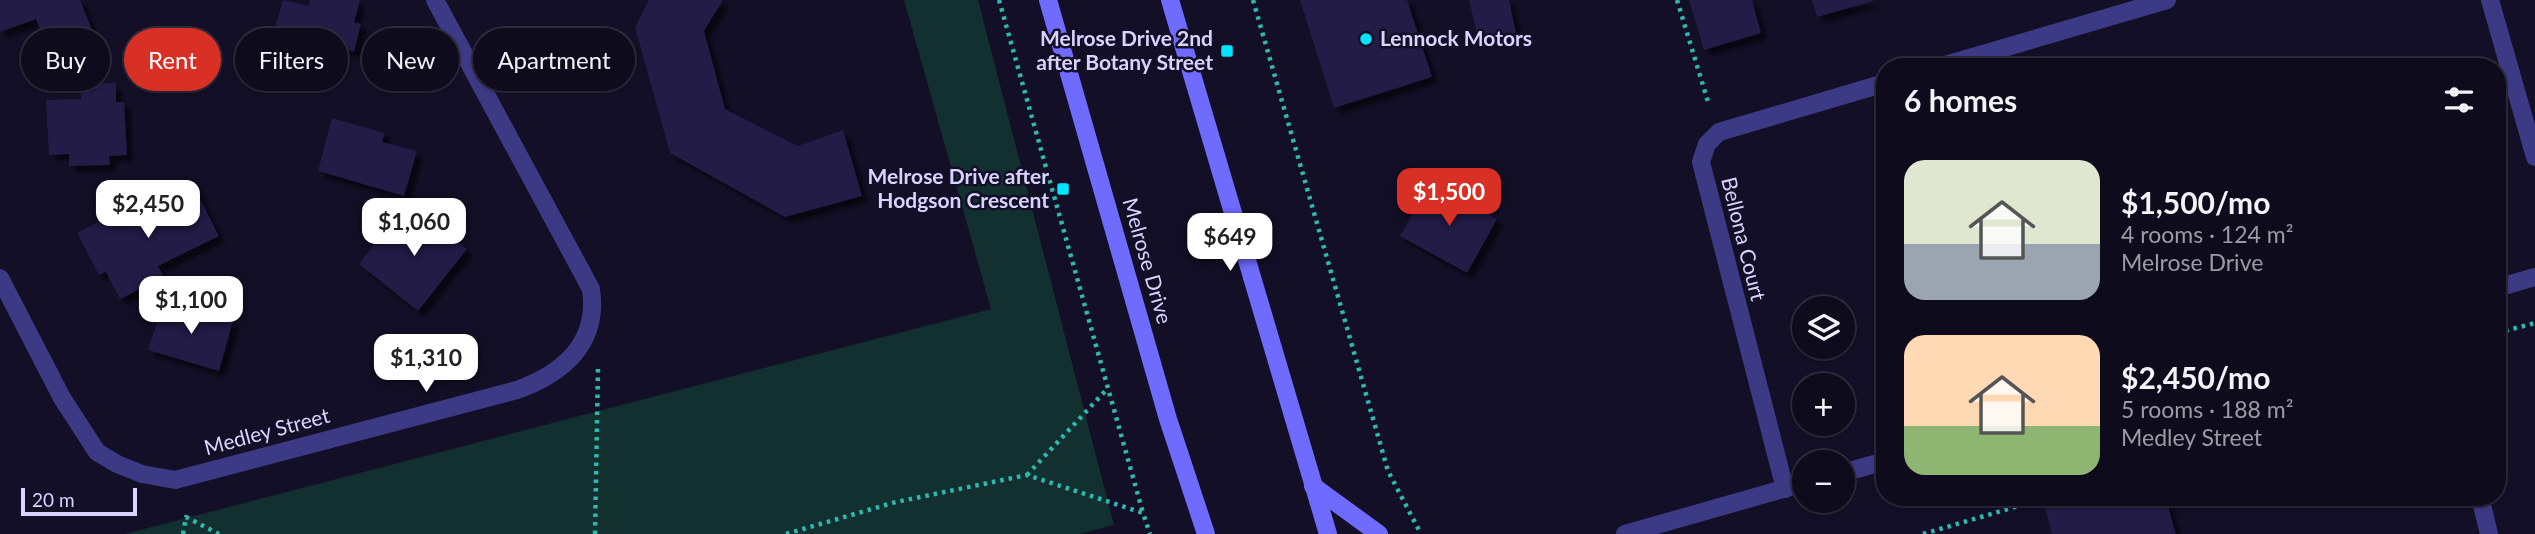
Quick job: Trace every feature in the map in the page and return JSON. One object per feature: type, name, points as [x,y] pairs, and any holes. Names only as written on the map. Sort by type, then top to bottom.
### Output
[{"type":"main road","name":"Melrose Drive","points":[[1048,0],[1168,419],[1208,531]]},
{"type":"main road","points":[[1170,0],[1328,534]]},
{"type":"main road","points":[[1313,486],[1379,534]]},
{"type":"street","points":[[435,0],[591,289],[593,307],[586,341]]},
{"type":"street","points":[[1969,58],[2167,0]]},
{"type":"street","points":[[2490,0],[2535,157]]},
{"type":"street","points":[[1719,132],[1876,86]]},
{"type":"street","name":"Bellona Court","points":[[1719,132],[1707,144],[1701,162],[1705,187],[1786,489]]},
{"type":"street","points":[[2506,285],[2535,277]]},
{"type":"street","name":"Medley Street","points":[[0,278],[62,398],[97,452],[142,474],[175,480],[517,390],[540,382],[561,369],[586,341]]},
{"type":"street","points":[[1855,469],[1876,463]]},
{"type":"street","points":[[1625,534],[1792,487]]},
{"type":"street","points":[[2482,506],[2489,534]]},
{"type":"path","points":[[999,0],[1150,534]]},
{"type":"path","points":[[1253,0],[1388,471],[1421,534]]},
{"type":"path","points":[[1677,0],[1700,80],[1719,132]]},
{"type":"path","points":[[2506,331],[2535,323]]},
{"type":"path","points":[[586,341],[600,372],[595,534]]},
{"type":"path","points":[[1027,475],[1108,388]]},
{"type":"path","points":[[786,534],[896,502],[1027,475],[1143,513]]},
{"type":"path","points":[[1923,534],[2018,506]]},
{"type":"path","points":[[183,534],[186,517],[219,534]]},
{"type":"green space","points":[[904,0],[978,0],[1114,525],[1079,534],[125,534],[991,309]]},
{"type":"building","points":[[0,0],[80,0],[91,28],[40,28],[36,19],[0,32]]},
{"type":"building","points":[[283,0],[309,6],[310,0],[360,0],[354,22],[361,24],[354,52],[348,50],[348,28],[275,28]]},
{"type":"building","points":[[649,0],[723,0],[704,31],[725,109],[798,146],[843,130],[862,196],[785,217],[670,153],[635,27]]},
{"type":"building","name":"Lennock Motors","points":[[1300,0],[1407,0],[1432,77],[1334,108]]},
{"type":"building","points":[[1469,0],[1509,0],[1516,33],[1479,42]]},
{"type":"building","points":[[1689,0],[1752,0],[1761,33],[1704,50]]},
{"type":"building","points":[[1812,0],[1873,0],[1873,1],[1817,17]]},
{"type":"building","points":[[110,83],[116,83],[116,102],[124,102],[127,155],[109,156],[110,165],[69,166],[69,154],[49,155],[46,100],[81,99],[80,91],[110,91]]},
{"type":"building","points":[[332,118],[385,133],[382,142],[417,151],[404,196],[318,171]]},
{"type":"building","points":[[192,183],[219,236],[158,266],[164,277],[120,299],[106,272],[99,275],[77,233],[113,215],[117,222]]},
{"type":"building","points":[[1430,183],[1497,219],[1467,273],[1400,236]]},
{"type":"building","points":[[415,207],[467,249],[418,311],[359,264],[386,229],[393,235]]},
{"type":"building","points":[[164,300],[233,321],[219,371],[148,350]]},
{"type":"building","points":[[2168,506],[2176,534],[2052,534],[2045,507]]},
{"type":"place","name":"Lennock Motors","points":[[1366,39]]},
{"type":"place","name":"Melrose Drive 2nd after Botany Street","points":[[1227,51]]},
{"type":"place","name":"Melrose Drive after Hodgson Crescent","points":[[1063,189]]}]
